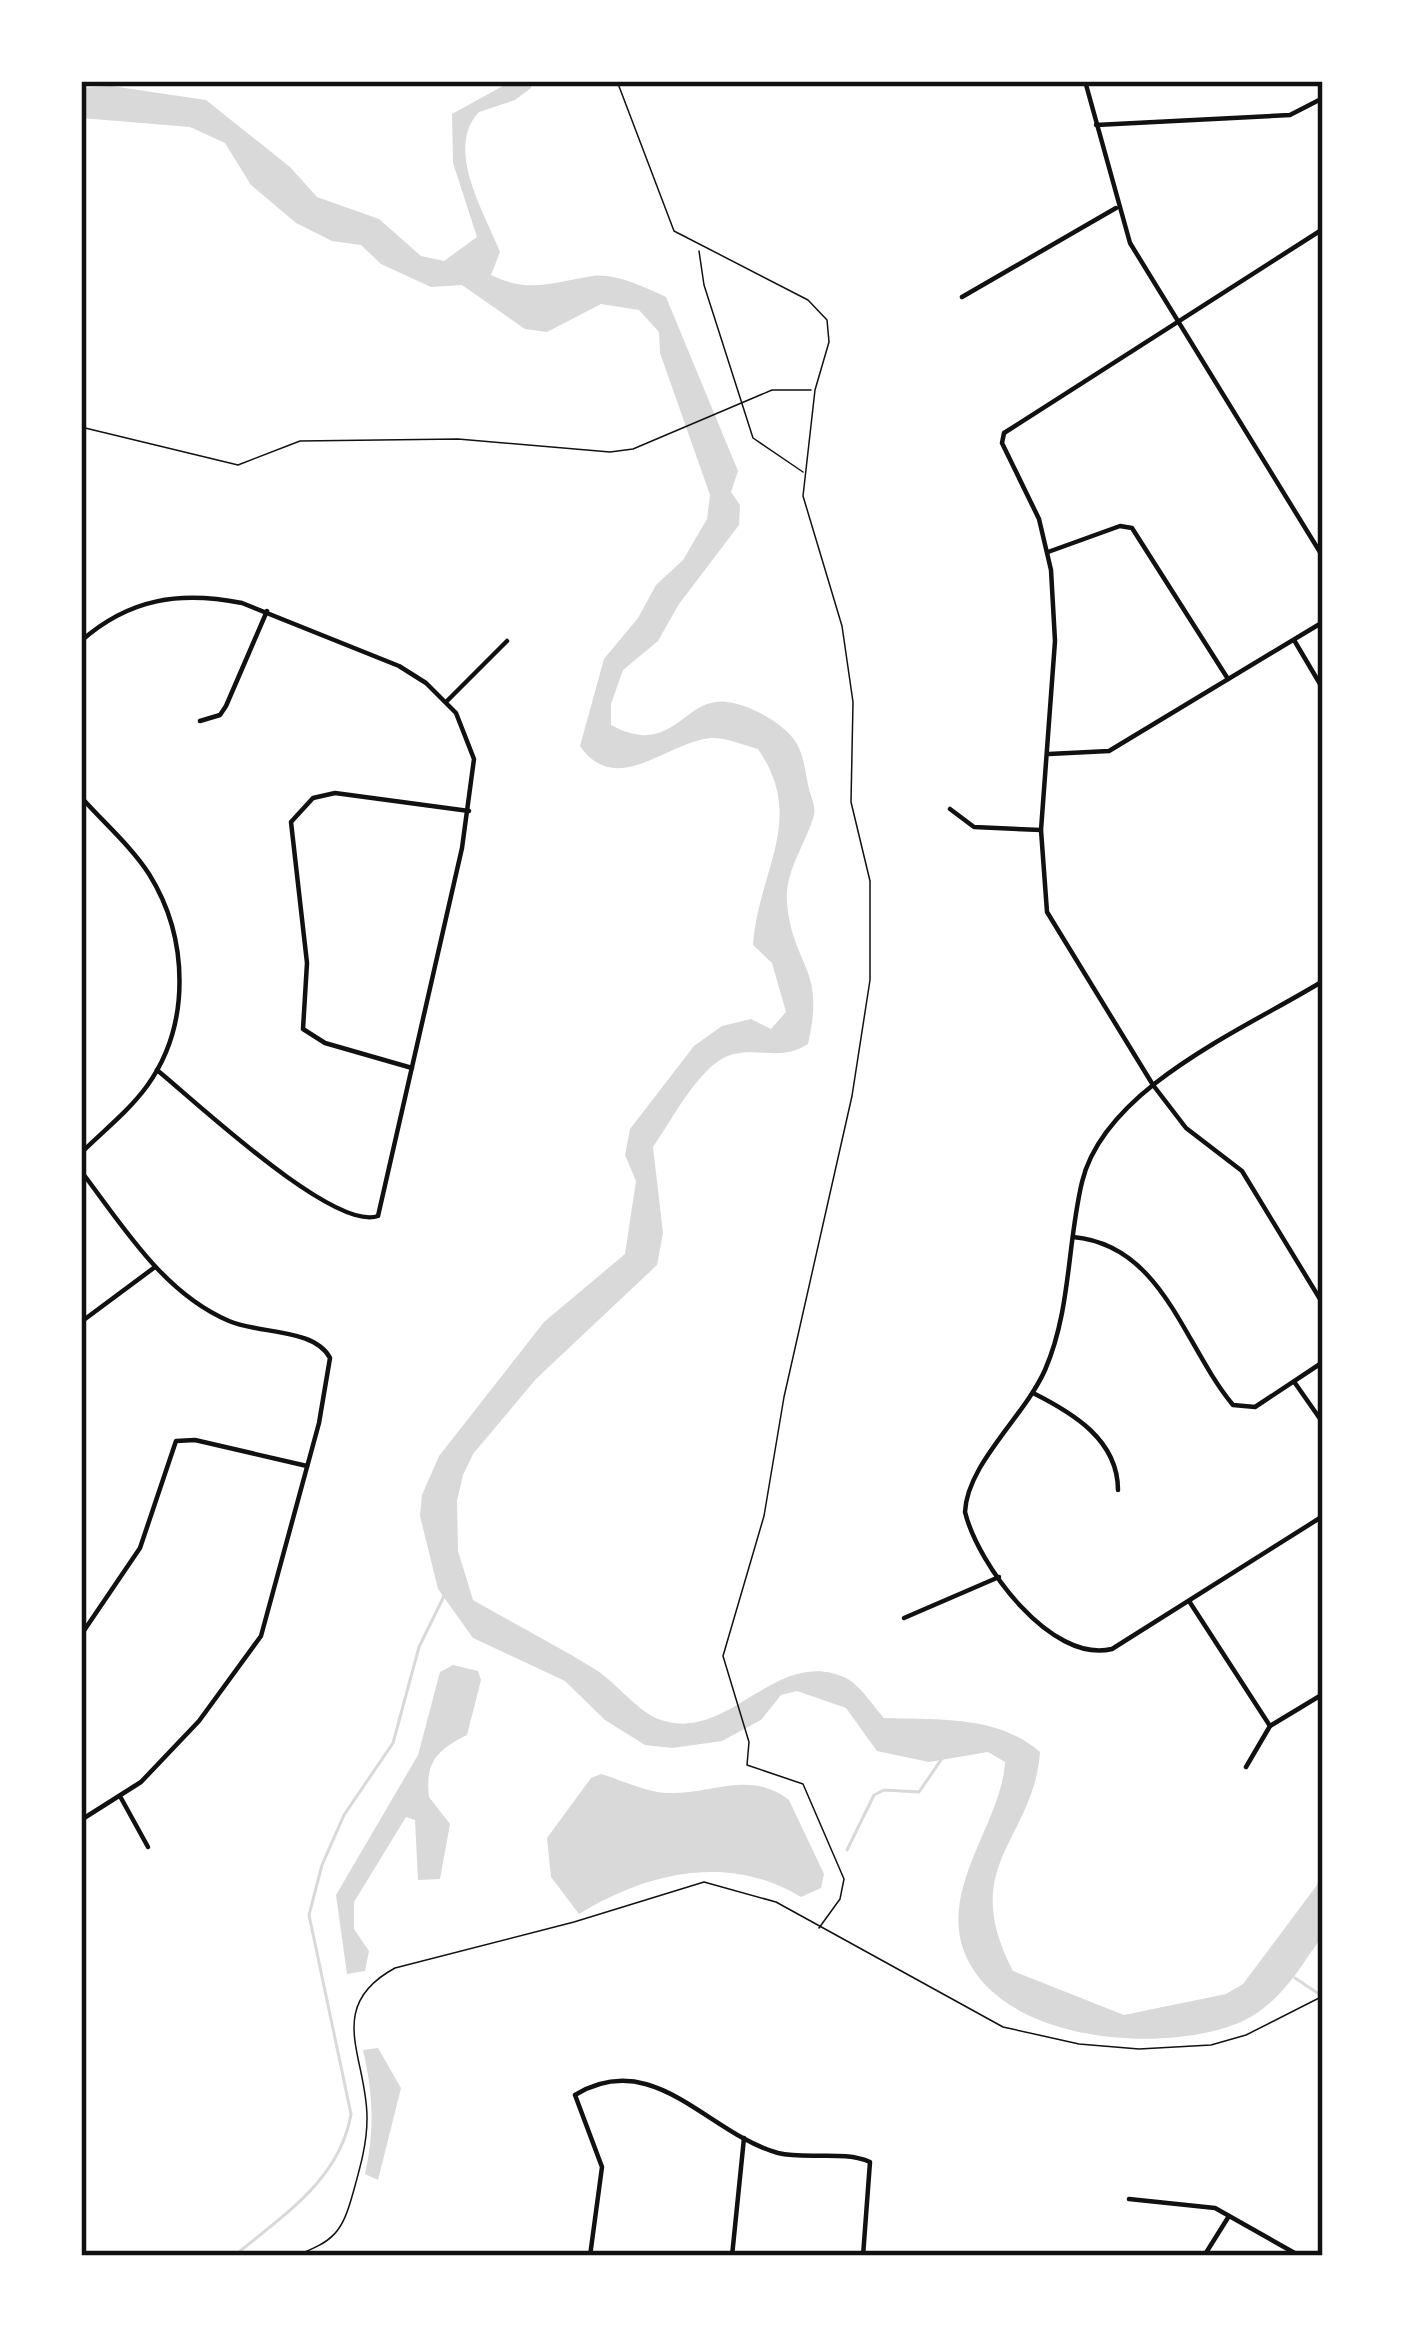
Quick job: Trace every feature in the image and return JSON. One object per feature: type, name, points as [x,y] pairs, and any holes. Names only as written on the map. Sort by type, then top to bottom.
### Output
[{"type":"street","points":[[1085,81],[1116,208],[1130,243],[1323,557]]},
{"type":"street","points":[[1096,125],[1290,115],[1323,98]]},
{"type":"street","points":[[962,297],[1116,208]]},
{"type":"street","points":[[1323,229],[1004,433],[1006,456],[1039,519],[1048,552],[1055,640],[1041,830],[1047,912],[1153,1085],[1186,1128],[1242,1171],[1323,1304]]},
{"type":"street","points":[[1048,552],[1120,526],[1132,528],[1228,679]]},
{"type":"street","points":[[81,641],[117,615],[163,598],[216,597],[267,611],[399,666],[446,702],[467,735],[474,759],[469,811],[382,1210],[373,1220],[297,1186],[157,1070]]},
{"type":"street","points":[[200,722],[220,715],[226,706],[267,611]]},
{"type":"street","points":[[1049,754],[1109,751],[1323,622]]},
{"type":"street","points":[[1294,640],[1323,688]]},
{"type":"street","points":[[446,702],[507,641]]},
{"type":"street","points":[[412,1068],[325,1043],[303,1028],[307,963],[291,822],[313,798],[335,793],[469,811]]},
{"type":"street","points":[[81,797],[150,875],[173,927],[180,977],[177,1012],[157,1070],[133,1105],[81,1153]]},
{"type":"street","points":[[950,809],[974,827],[1041,830]]},
{"type":"street","points":[[1323,981],[1153,1085],[1116,1115],[1092,1154],[1073,1237],[1062,1322],[1033,1394],[967,1488],[971,1532],[998,1577],[1059,1640],[1091,1653],[1112,1649],[1323,1516]]},
{"type":"street","points":[[81,1171],[154,1267],[195,1303],[227,1321],[305,1339],[327,1351],[328,1375],[261,1636],[199,1720],[121,1798],[81,1820]]},
{"type":"street","points":[[1073,1237],[1108,1243],[1131,1254],[1233,1406],[1255,1407],[1323,1362]]},
{"type":"street","points":[[81,1322],[154,1267]]},
{"type":"street","points":[[1295,1383],[1323,1424]]},
{"type":"street","points":[[1033,1394],[1073,1415],[1098,1437],[1118,1470],[1118,1490]]},
{"type":"street","points":[[81,1635],[140,1547],[176,1441],[195,1440],[307,1466]]},
{"type":"street","points":[[904,1618],[998,1577]]},
{"type":"street","points":[[1189,1601],[1270,1726]]},
{"type":"street","points":[[1246,1767],[1270,1726],[1323,1694]]},
{"type":"street","points":[[121,1798],[148,1847]]},
{"type":"street","points":[[590,2256],[602,2167],[574,2102],[577,2092],[620,2081],[654,2084],[744,2138],[798,2157],[870,2162],[863,2256]]},
{"type":"street","points":[[732,2256],[744,2138]]},
{"type":"street","points":[[1129,2199],[1215,2208],[1300,2256]]},
{"type":"street","points":[[1204,2256],[1229,2216]]},
{"type":"path","points":[[617,81],[671,226],[699,247],[808,300],[826,320],[829,342],[815,390],[803,496],[842,626],[853,702],[851,802],[870,881],[870,980],[852,1096],[784,1397],[764,1516],[722,1656],[749,1742],[747,1765],[803,1784],[842,1864],[844,1888],[819,1928]]},
{"type":"path","points":[[699,247],[704,285],[740,402],[761,447],[803,472]]},
{"type":"path","points":[[81,427],[238,465],[300,442],[458,439],[610,452],[633,448],[772,390],[815,390]]},
{"type":"path","points":[[295,2256],[334,2242],[342,2230],[364,2154],[367,2115],[351,2032],[359,2004],[382,1974],[704,1882],[763,1896],[1003,2027],[1078,2044],[1139,2049],[1211,2045],[1246,2035],[1323,1996]]},
{"type":"shaded area","points":[[512,81],[531,81],[531,88],[515,100],[479,112],[465,144],[471,181],[500,252],[491,275],[530,285],[611,277],[666,297],[738,471],[731,492],[740,505],[739,525],[679,604],[658,641],[623,670],[611,704],[611,725],[650,735],[699,708],[727,702],[766,716],[797,744],[814,812],[792,869],[787,903],[811,982],[813,1018],[808,1044],[789,1052],[734,1054],[710,1068],[688,1093],[653,1147],[663,1233],[657,1265],[536,1379],[473,1454],[457,1501],[458,1551],[473,1600],[593,1668],[658,1719],[684,1724],[707,1719],[796,1674],[820,1671],[851,1681],[884,1718],[966,1722],[1023,1740],[1040,1752],[1035,1782],[995,1878],[998,1934],[1013,1971],[1124,2015],[1226,1994],[1243,1984],[1323,1877],[1325,1919],[1319,1941],[1278,1996],[1236,2024],[1166,2038],[1085,2033],[1046,2023],[1012,2006],[984,1984],[965,1954],[959,1905],[1001,1785],[1005,1762],[988,1752],[929,1762],[877,1751],[846,1708],[797,1691],[781,1695],[761,1720],[722,1741],[672,1748],[645,1745],[605,1720],[565,1681],[473,1638],[438,1589],[420,1516],[422,1495],[439,1456],[544,1322],[625,1254],[636,1181],[625,1155],[630,1129],[694,1046],[722,1026],[751,1019],[771,1029],[786,1012],[772,963],[753,945],[779,822],[779,799],[758,749],[710,738],[625,768],[594,761],[580,746],[604,659],[638,618],[656,585],[683,560],[707,519],[710,495],[660,353],[659,332],[639,310],[601,304],[547,332],[525,329],[462,285],[431,287],[381,264],[361,245],[332,241],[296,223],[251,185],[225,143],[190,127],[81,118],[81,88],[111,86],[206,100],[290,167],[317,197],[379,219],[421,256],[444,261],[477,237],[453,163],[452,114]]},
{"type":"shaded area","points":[[453,1665],[478,1671],[481,1680],[467,1735],[441,1752],[429,1775],[429,1797],[450,1824],[440,1879],[418,1880],[415,1820],[406,1817],[354,1902],[354,1929],[369,1951],[365,1971],[347,1974],[336,1895],[418,1755],[440,1672]]},
{"type":"shaded area","points":[[601,1774],[667,1793],[744,1785],[774,1791],[789,1800],[824,1874],[821,1888],[801,1897],[746,1875],[688,1873],[632,1887],[579,1914],[551,1877],[547,1838],[591,1778]]},
{"type":"shaded area","points":[[378,2048],[401,2088],[378,2180],[365,2174],[372,2112],[363,2050]]},
{"type":"waterway","points":[[234,2256],[306,2195],[345,2137],[351,2114],[309,1915],[322,1865],[344,1815],[393,1743],[419,1647],[446,1592]]},
{"type":"waterway","points":[[847,1850],[874,1795],[884,1790],[919,1792],[943,1757]]},
{"type":"waterway","points":[[1295,1978],[1319,1994]]}]
